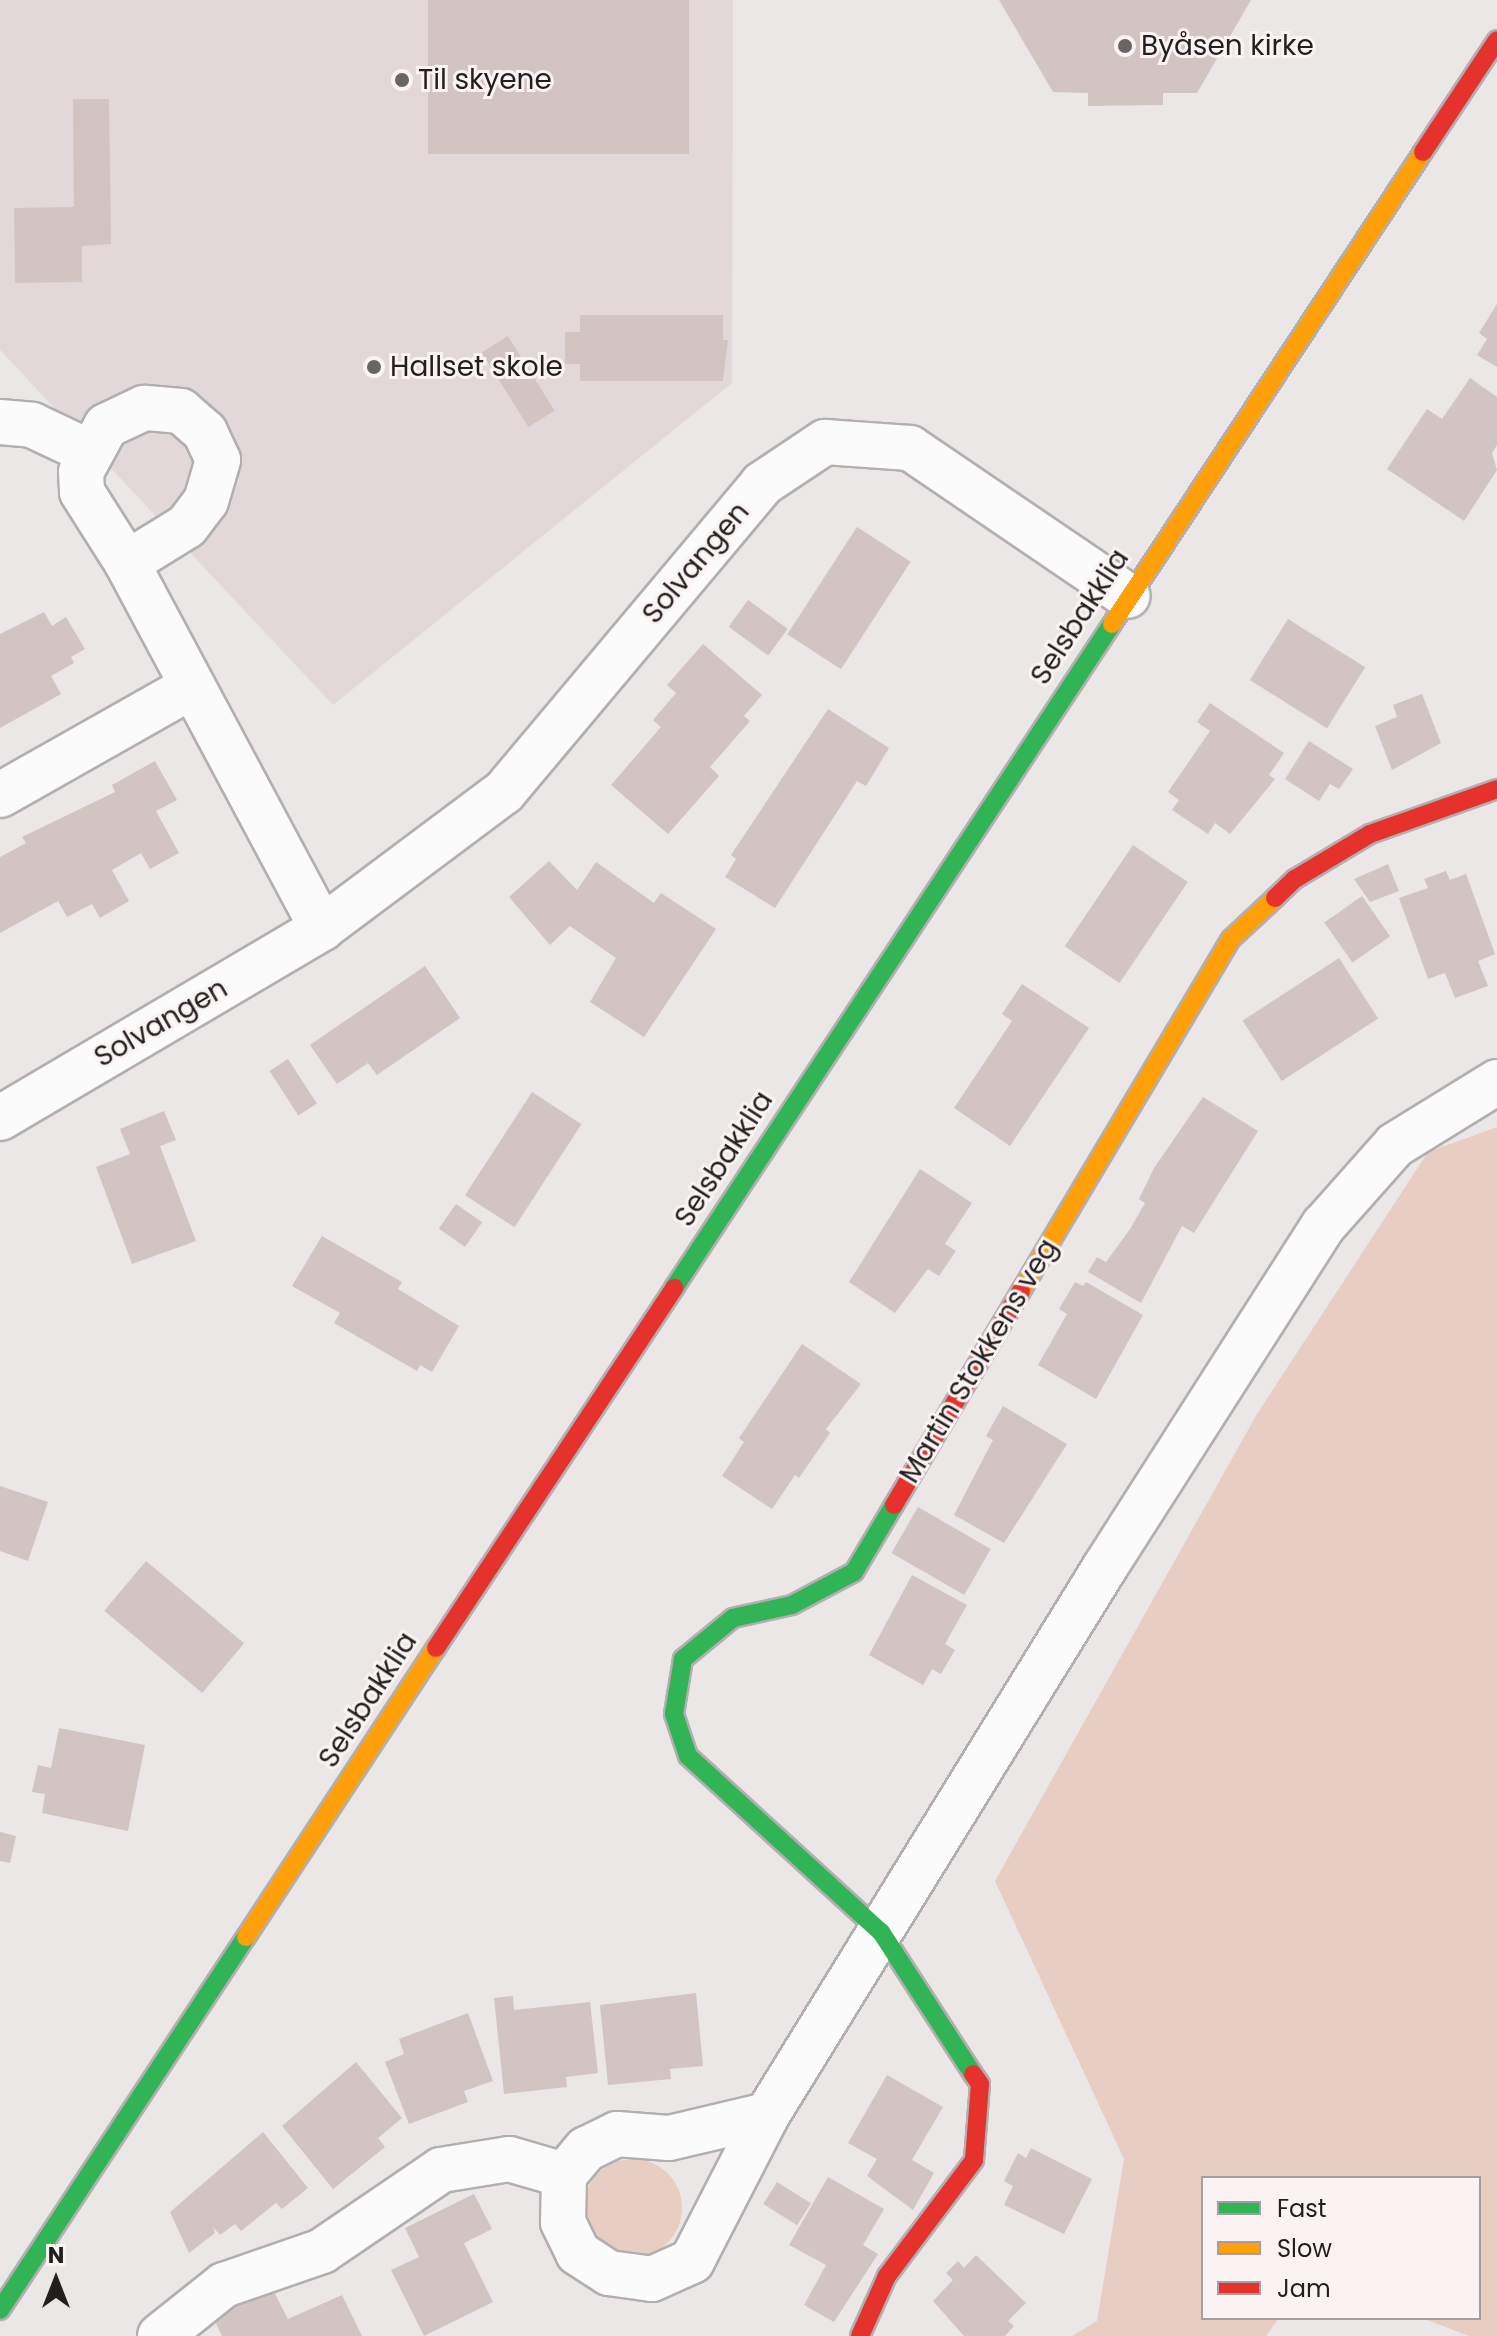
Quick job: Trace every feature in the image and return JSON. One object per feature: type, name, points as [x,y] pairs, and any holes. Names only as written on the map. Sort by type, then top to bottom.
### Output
[{"type":"street","name":"Selsbakklia","points":[[0,2310],[1497,40]]},
{"type":"street","points":[[127,563],[187,526],[206,501],[218,460],[205,432],[181,411],[144,408],[106,426],[89,452],[81,472],[82,492],[127,563],[322,928]]},
{"type":"street","points":[[0,422],[32,425],[89,452]]},
{"type":"street","name":"Solvangen","points":[[0,1118],[322,928],[504,792],[762,484],[825,442],[910,448],[1128,596]]},
{"type":"street","points":[[0,795],[191,687]]},
{"type":"street","name":"Martin Stokkens veg","points":[[860,2336],[887,2276],[974,2160],[980,2084],[881,1932],[688,1756],[674,1714],[683,1659],[733,1618],[792,1605],[854,1572],[1231,939],[1295,879],[1370,834],[1497,789]]},
{"type":"street","points":[[767,2115],[669,2138],[617,2134],[586,2149],[564,2175],[563,2222],[578,2253],[609,2273],[652,2279],[692,2261],[767,2115],[1105,1567],[1324,1225],[1395,1145],[1497,1082]]},
{"type":"street","points":[[160,2336],[224,2285],[322,2251],[441,2170],[509,2159],[564,2175]]},
{"type":"shaded area","name":"Hallset skole","points":[[0,0],[733,0],[732,383],[333,705],[0,350]]},
{"type":"shaded area","points":[[1497,1127],[1497,2336],[1469,2336],[1427,2320],[1481,2320],[1481,2176],[1201,2176],[1201,2320],[1278,2320],[1266,2336],[1072,2336],[1097,2321],[1124,2159],[995,1881],[1257,1414],[1428,1152]]},
{"type":"shaded area","points":[[623,2159],[643,2159],[668,2173],[679,2189],[682,2208],[679,2227],[668,2243],[643,2257],[623,2257],[606,2249],[592,2235],[584,2218],[584,2198],[592,2181],[606,2167]]},
{"type":"building","points":[[428,0],[689,0],[689,154],[428,154]]},
{"type":"building","name":"Byåsen kirke","points":[[999,0],[1251,0],[1197,93],[1163,93],[1163,105],[1088,106],[1088,93],[1053,92]]},
{"type":"building","points":[[73,99],[109,99],[111,244],[82,246],[82,282],[15,283],[14,208],[74,207]]},
{"type":"building","points":[[1497,304],[1497,367],[1477,355],[1487,339],[1479,333]]},
{"type":"building","points":[[580,315],[723,315],[723,340],[728,340],[723,381],[580,381],[580,364],[565,364],[565,332],[580,332]]},
{"type":"building","points":[[508,336],[555,411],[528,427],[482,352]]},
{"type":"building","points":[[1470,378],[1497,397],[1497,445],[1492,453],[1497,470],[1464,521],[1387,469],[1427,409],[1442,419]]},
{"type":"building","points":[[857,527],[911,562],[841,669],[787,634]]},
{"type":"building","points":[[748,600],[788,629],[768,655],[729,627]]},
{"type":"building","points":[[44,612],[52,626],[66,617],[85,649],[71,657],[74,663],[51,676],[61,694],[0,728],[0,634]]},
{"type":"building","points":[[1288,619],[1365,667],[1327,728],[1250,680]]},
{"type":"building","points":[[703,644],[762,695],[744,716],[750,721],[710,767],[719,776],[668,834],[611,785],[661,727],[653,720],[676,693],[667,685]]},
{"type":"building","points":[[1422,694],[1441,743],[1392,770],[1375,726],[1397,717],[1393,705]]},
{"type":"building","points":[[1210,703],[1284,753],[1269,775],[1275,779],[1230,834],[1215,823],[1208,834],[1172,810],[1179,800],[1168,792],[1210,731],[1197,722]]},
{"type":"building","points":[[828,709],[889,748],[866,786],[857,781],[775,908],[725,877],[736,859],[731,855]]},
{"type":"building","points":[[1309,741],[1353,769],[1339,789],[1330,784],[1319,801],[1285,779]]},
{"type":"building","points":[[155,761],[177,800],[156,811],[179,853],[150,869],[141,853],[112,870],[129,901],[100,918],[92,904],[67,917],[58,901],[0,933],[0,857],[26,843],[22,837],[115,792],[112,785]]},
{"type":"building","points":[[1133,845],[1188,882],[1119,983],[1065,946]]},
{"type":"building","points":[[549,861],[577,890],[596,862],[654,903],[661,893],[716,929],[644,1037],[590,1002],[616,958],[570,926],[550,945],[509,897]]},
{"type":"building","points":[[1388,864],[1399,891],[1370,902],[1354,879]]},
{"type":"building","points":[[1446,871],[1450,880],[1466,874],[1495,954],[1478,961],[1488,986],[1455,998],[1445,973],[1428,979],[1399,898],[1428,888],[1424,879]]},
{"type":"building","points":[[1362,896],[1390,936],[1352,963],[1324,922]]},
{"type":"building","points":[[1339,958],[1378,1018],[1282,1081],[1243,1021]]},
{"type":"building","points":[[425,966],[460,1018],[377,1075],[368,1063],[337,1084],[310,1045]]},
{"type":"building","points":[[1022,984],[1089,1028],[1010,1146],[954,1108],[1012,1021],[1002,1014]]},
{"type":"building","points":[[288,1059],[317,1103],[298,1115],[270,1071]]},
{"type":"building","points":[[532,1092],[581,1124],[514,1227],[465,1195]]},
{"type":"building","points":[[1203,1097],[1258,1131],[1194,1233],[1182,1226],[1141,1303],[1088,1272],[1097,1257],[1106,1262],[1130,1229],[1145,1203],[1139,1199],[1154,1168]]},
{"type":"building","points":[[164,1111],[176,1140],[160,1146],[196,1241],[132,1264],[96,1167],[130,1154],[120,1129]]},
{"type":"building","points":[[920,1169],[972,1203],[945,1244],[956,1251],[939,1276],[928,1269],[895,1313],[849,1282]]},
{"type":"building","points":[[456,1204],[482,1222],[465,1247],[439,1229]]},
{"type":"building","points":[[322,1236],[402,1282],[398,1289],[459,1326],[432,1372],[420,1365],[417,1371],[334,1323],[340,1313],[292,1286]]},
{"type":"building","points":[[1075,1282],[1083,1286],[1086,1282],[1143,1315],[1096,1399],[1038,1365],[1067,1314],[1059,1309]]},
{"type":"building","points":[[802,1344],[861,1384],[826,1429],[830,1433],[799,1478],[795,1475],[772,1509],[722,1476],[744,1442],[739,1438]]},
{"type":"building","points":[[1003,1406],[1067,1444],[1004,1543],[954,1515],[993,1440],[986,1436]]},
{"type":"building","points":[[0,1486],[48,1502],[28,1561],[0,1551]]},
{"type":"building","points":[[918,1507],[991,1549],[964,1595],[892,1553]]},
{"type":"building","points":[[146,1561],[244,1643],[202,1693],[104,1611]]},
{"type":"building","points":[[912,1575],[967,1605],[945,1644],[955,1650],[941,1674],[932,1669],[923,1685],[869,1655]]},
{"type":"building","points":[[59,1728],[145,1745],[128,1831],[42,1813],[45,1794],[32,1792],[38,1765],[51,1768]]},
{"type":"building","points":[[0,1832],[16,1836],[10,1863],[0,1861]]},
{"type":"building","points":[[696,1993],[703,2066],[670,2069],[671,2079],[608,2085],[600,2005]]},
{"type":"building","points":[[513,1996],[514,2010],[590,2002],[598,2073],[566,2077],[567,2087],[504,2094],[494,1998]]},
{"type":"building","points":[[468,2013],[493,2081],[464,2091],[468,2102],[409,2124],[385,2062],[404,2054],[399,2039]]},
{"type":"building","points":[[356,2062],[402,2118],[378,2138],[385,2147],[333,2189],[282,2126]]},
{"type":"building","points":[[887,2075],[943,2107],[912,2160],[934,2173],[913,2210],[867,2176],[877,2159],[848,2143]]},
{"type":"building","points":[[263,2132],[308,2188],[282,2209],[276,2203],[241,2231],[235,2224],[220,2235],[213,2227],[215,2233],[189,2253],[170,2212]]},
{"type":"building","points":[[1031,2148],[1092,2179],[1064,2234],[1004,2205],[1013,2186],[1004,2181],[1018,2153],[1026,2158]]},
{"type":"building","points":[[828,2177],[884,2209],[863,2245],[878,2254],[834,2322],[804,2305],[826,2265],[789,2245]]},
{"type":"building","points":[[777,2182],[811,2203],[797,2225],[763,2204]]},
{"type":"building","points":[[474,2194],[492,2229],[464,2243],[493,2302],[424,2336],[391,2270],[419,2257],[405,2228]]},
{"type":"building","points":[[976,2255],[1026,2303],[1008,2321],[1014,2326],[1005,2336],[964,2336],[933,2301],[953,2280],[946,2273],[958,2261],[964,2268]]},
{"type":"building","points":[[272,2288],[288,2319],[342,2295],[362,2336],[222,2336],[212,2315]]},
{"type":"traffic: fast","points":[[674,1288],[1112,624]]},
{"type":"traffic: fast","points":[[894,1505],[854,1572],[792,1605],[733,1618],[683,1659],[674,1714],[688,1756],[881,1932],[973,2074]]},
{"type":"traffic: fast","points":[[0,2310],[246,1937]]},
{"type":"traffic: slow","points":[[1112,624],[1423,152]]},
{"type":"traffic: slow","points":[[1021,1291],[1231,939],[1275,898]]},
{"type":"traffic: slow","points":[[246,1937],[436,1648]]},
{"type":"traffic: jam","points":[[1423,152],[1497,40]]},
{"type":"traffic: jam","points":[[1275,898],[1295,879],[1370,834],[1497,789]]},
{"type":"traffic: jam","points":[[436,1648],[674,1288]]},
{"type":"traffic: jam","points":[[894,1505],[1021,1291]]},
{"type":"traffic: jam","points":[[860,2336],[887,2276],[974,2160],[980,2084],[973,2074]]},
{"type":"place","name":"Byåsen kirke","points":[[1125,46]]},
{"type":"place","name":"Til skyene","points":[[402,80]]},
{"type":"place","name":"Hallset skole","points":[[374,367]]}]
